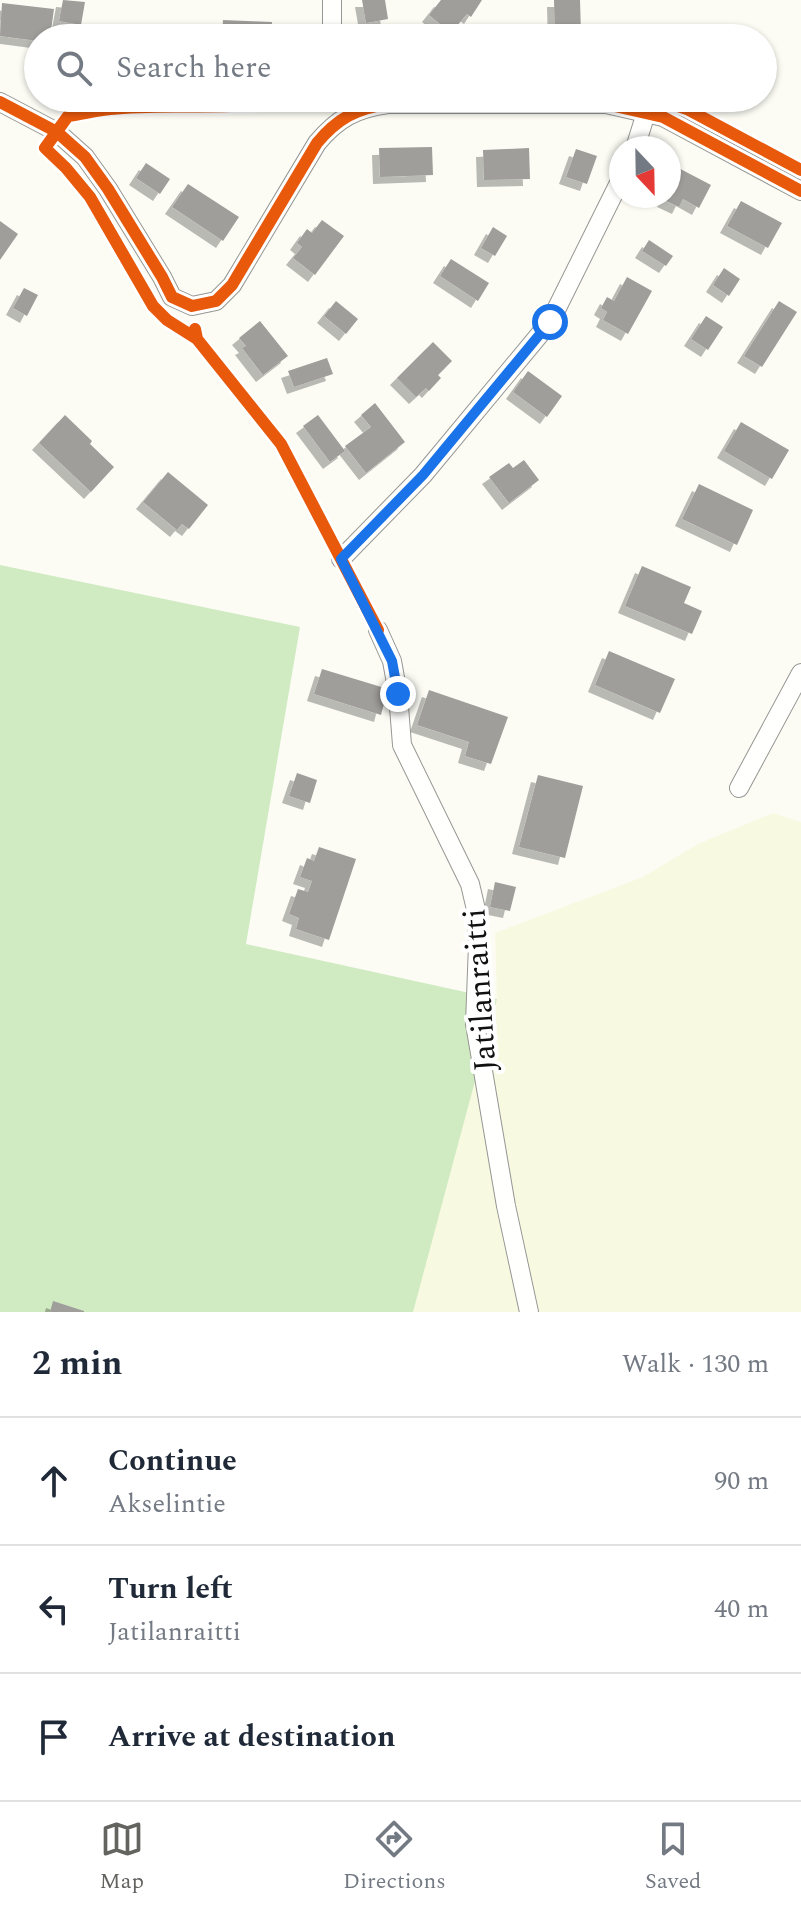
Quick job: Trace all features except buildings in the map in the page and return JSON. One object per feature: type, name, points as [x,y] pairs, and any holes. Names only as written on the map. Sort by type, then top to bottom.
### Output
[{"type":"street","points":[[332,0],[332,24]]},
{"type":"street","points":[[0,102],[57,132],[85,157],[108,189],[172,297],[192,306],[216,301],[232,285],[339,112]]},
{"type":"street","points":[[642,112],[663,117],[801,191]]},
{"type":"street","points":[[639,136],[646,113]]},
{"type":"street","points":[[341,559],[423,475],[550,322],[609,203]]},
{"type":"street","name":"Jatilanraitti","points":[[378,630],[392,661],[402,745],[470,884],[477,914],[475,1024],[506,1206],[529,1312]]},
{"type":"street","points":[[739,788],[801,673]]},
{"type":"green space","points":[[0,565],[300,627],[246,944],[497,999],[413,1312],[0,1312]]},
{"type":"green space","points":[[773,813],[801,822],[801,1312],[197,1312],[497,999],[495,933],[643,877],[698,844]]},
{"type":"cycle path","points":[[0,102],[57,132],[85,157],[108,189],[172,297],[192,306],[216,301],[232,285],[317,143],[340,121],[357,112]]},
{"type":"cycle path","points":[[93,112],[68,116],[45,148],[90,197],[153,306],[167,320],[197,339]]},
{"type":"cycle path","points":[[641,112],[663,117],[801,191]]},
{"type":"cycle path","points":[[693,112],[801,170]]},
{"type":"cycle path","points":[[195,329],[197,339],[281,444],[378,630]]},
{"type":"route","points":[[398,694],[392,661],[341,559],[423,475],[550,322]]}]
